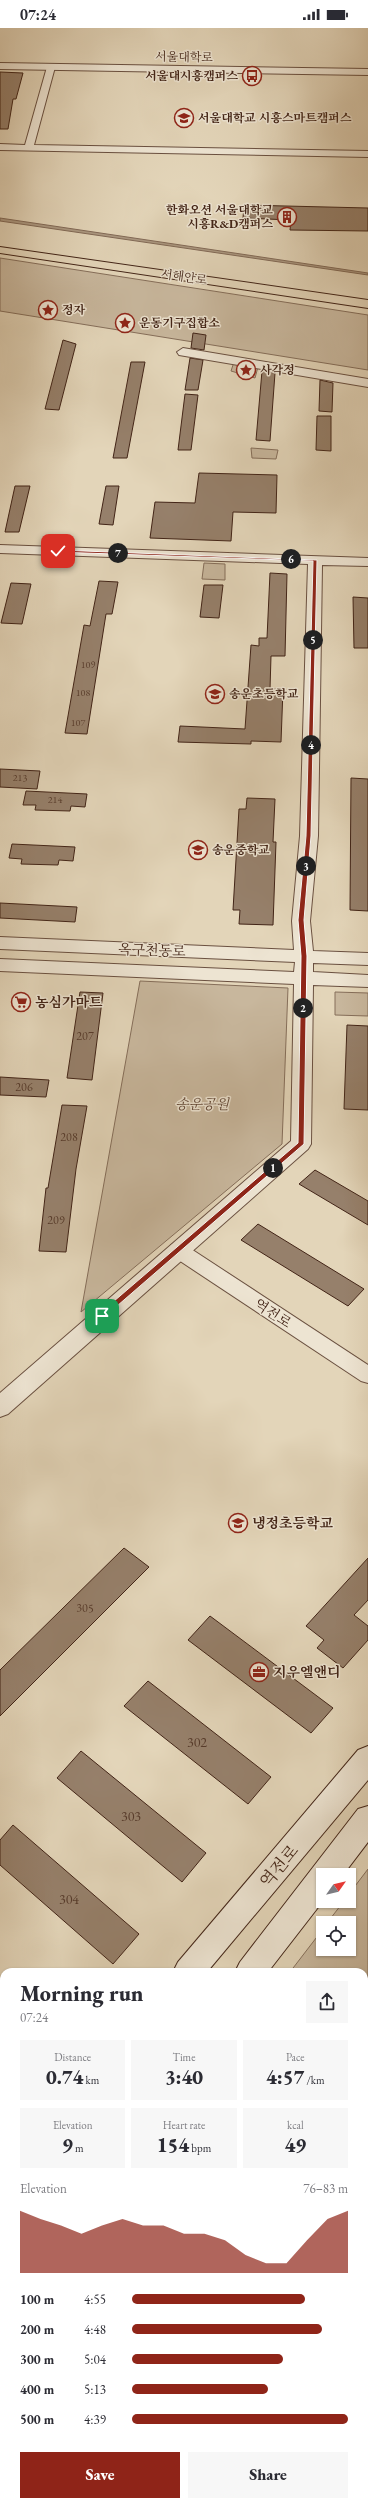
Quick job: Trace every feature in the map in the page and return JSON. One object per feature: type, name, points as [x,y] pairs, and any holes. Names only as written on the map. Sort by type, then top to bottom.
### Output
[{"type":"main road","name":"서해안로","points":[[0,240],[368,294]]},
{"type":"main road","name":"서해안로","points":[[0,250],[368,304]]},
{"type":"street","name":"서울대학로","points":[[0,66],[368,72]]},
{"type":"street","points":[[30,147],[51,67]]},
{"type":"street","points":[[0,146],[368,152]]},
{"type":"street","points":[[183,352],[368,383]]},
{"type":"street","points":[[0,549],[368,562]]},
{"type":"street","points":[[0,1407],[301,1144],[304,956],[301,920],[308,836],[315,560]]},
{"type":"street","name":"옥구천동로","points":[[0,943],[368,959]]},
{"type":"street","name":"옥구천동로","points":[[0,965],[368,981]]},
{"type":"street","name":"역전로","points":[[178,1250],[368,1376]]},
{"type":"street","name":"역전로","points":[[191,1968],[368,1759]]},
{"type":"street","points":[[331,1868],[368,1819]]},
{"type":"street","points":[[253,1968],[316,1887]]},
{"type":"green space","points":[[0,258],[368,315],[368,370],[0,311]]},
{"type":"green space","points":[[234,362],[258,367],[255,378],[231,371]]},
{"type":"green space","points":[[251,448],[278,450],[276,459],[252,458]]},
{"type":"green space","points":[[204,563],[225,564],[225,580],[202,579]]},
{"type":"green space","name":"송운공원","points":[[140,981],[288,988],[282,1144],[81,1312]]},
{"type":"green space","points":[[335,992],[368,993],[368,1016],[335,1015]]},
{"type":"green space","points":[[368,1869],[368,1968],[293,1968],[316,1938],[316,1956],[356,1956],[356,1916],[332,1916],[339,1908],[356,1908],[356,1885]]},
{"type":"shaded area","points":[[0,218],[368,273],[368,275],[0,221]]},
{"type":"building","points":[[0,72],[23,73],[16,99],[13,99],[8,129],[0,129]]},
{"type":"building","name":"한화오션 서울대학교 시흥R&D캠퍼스","points":[[244,205],[368,208],[368,231],[290,230],[291,220],[243,218]]},
{"type":"building","points":[[193,333],[206,335],[204,350],[191,348]]},
{"type":"building","points":[[63,340],[76,344],[59,410],[45,409]]},
{"type":"building","points":[[190,358],[203,360],[198,390],[185,390]]},
{"type":"building","points":[[131,362],[145,362],[127,458],[113,458]]},
{"type":"building","points":[[262,371],[275,373],[270,441],[256,440]]},
{"type":"building","points":[[320,380],[333,383],[332,412],[319,411]]},
{"type":"building","points":[[185,394],[198,395],[191,450],[178,450]]},
{"type":"building","points":[[317,416],[331,416],[331,451],[316,450]]},
{"type":"building","points":[[199,473],[277,475],[276,513],[233,512],[231,541],[150,538],[155,502],[195,503]]},
{"type":"building","points":[[15,486],[30,486],[19,532],[5,532]]},
{"type":"building","points":[[106,486],[119,486],[113,525],[99,524]]},
{"type":"building","name":"송운초등학교","points":[[270,573],[287,574],[285,656],[271,656],[270,689],[283,689],[281,742],[251,741],[251,744],[178,742],[180,726],[245,729],[251,645],[259,646],[259,638],[267,638]]},
{"type":"building","points":[[99,581],[118,582],[112,614],[106,614],[87,734],[65,733],[84,625],[90,626]]},
{"type":"building","points":[[11,583],[31,584],[22,624],[1,623]]},
{"type":"building","points":[[204,585],[223,585],[219,618],[200,617]]},
{"type":"building","points":[[353,597],[368,598],[368,648],[354,648]]},
{"type":"building","points":[[0,769],[40,771],[37,789],[0,787]]},
{"type":"building","points":[[351,778],[368,779],[368,911],[350,910]]},
{"type":"building","points":[[26,791],[87,794],[85,807],[71,806],[70,811],[35,810],[36,805],[23,805]]},
{"type":"building","name":"송운중학교","points":[[247,798],[275,799],[273,842],[276,842],[273,925],[239,924],[240,910],[233,910],[239,809],[246,809]]},
{"type":"building","points":[[12,844],[75,847],[73,861],[59,860],[58,865],[21,864],[22,859],[9,858]]},
{"type":"building","points":[[0,903],[77,907],[75,922],[0,918]]},
{"type":"building","points":[[80,992],[103,993],[92,1080],[67,1078]]},
{"type":"building","points":[[347,1025],[368,1026],[368,1110],[344,1109]]},
{"type":"building","points":[[0,1077],[49,1080],[46,1097],[0,1095]]},
{"type":"building","points":[[62,1105],[87,1106],[76,1169],[66,1252],[39,1251],[46,1188],[48,1188]]},
{"type":"building","points":[[315,1170],[368,1201],[368,1225],[299,1184]]},
{"type":"building","points":[[258,1224],[364,1289],[348,1306],[241,1240]]},
{"type":"building","points":[[124,1548],[149,1567],[0,1716],[0,1670]]},
{"type":"building","points":[[368,1558],[368,1600],[354,1615],[368,1626],[368,1640],[343,1668],[317,1648],[324,1640],[306,1626]]},
{"type":"building","points":[[210,1616],[333,1708],[311,1733],[188,1640]]},
{"type":"building","points":[[148,1681],[271,1777],[248,1804],[124,1706]]},
{"type":"building","points":[[81,1751],[206,1853],[182,1882],[57,1778]]},
{"type":"building","points":[[13,1825],[139,1934],[113,1964],[0,1865],[0,1840]]},
{"type":"place","name":"서울대시흥캠퍼스","points":[[252,76]]},
{"type":"place","name":"서울대학교 시흥스마트캠퍼스","points":[[184,118]]},
{"type":"place","name":"한화오션 서울대학교 시흥R&D캠퍼스","points":[[287,217]]},
{"type":"place","name":"정자","points":[[48,310]]},
{"type":"place","name":"운동기구집합소","points":[[125,323]]},
{"type":"place","name":"사각정","points":[[246,370]]},
{"type":"place","name":"송운초등학교","points":[[215,694]]},
{"type":"place","name":"송운중학교","points":[[198,850]]},
{"type":"place","name":"농심가마트","points":[[21,1002]]},
{"type":"place","name":"냉정초등학교","points":[[238,1523]]},
{"type":"place","name":"지우엘앤디","points":[[259,1672]]},
{"type":"route","points":[[58,551],[315,560],[308,836],[301,920],[304,956],[301,1144],[102,1316]]}]
